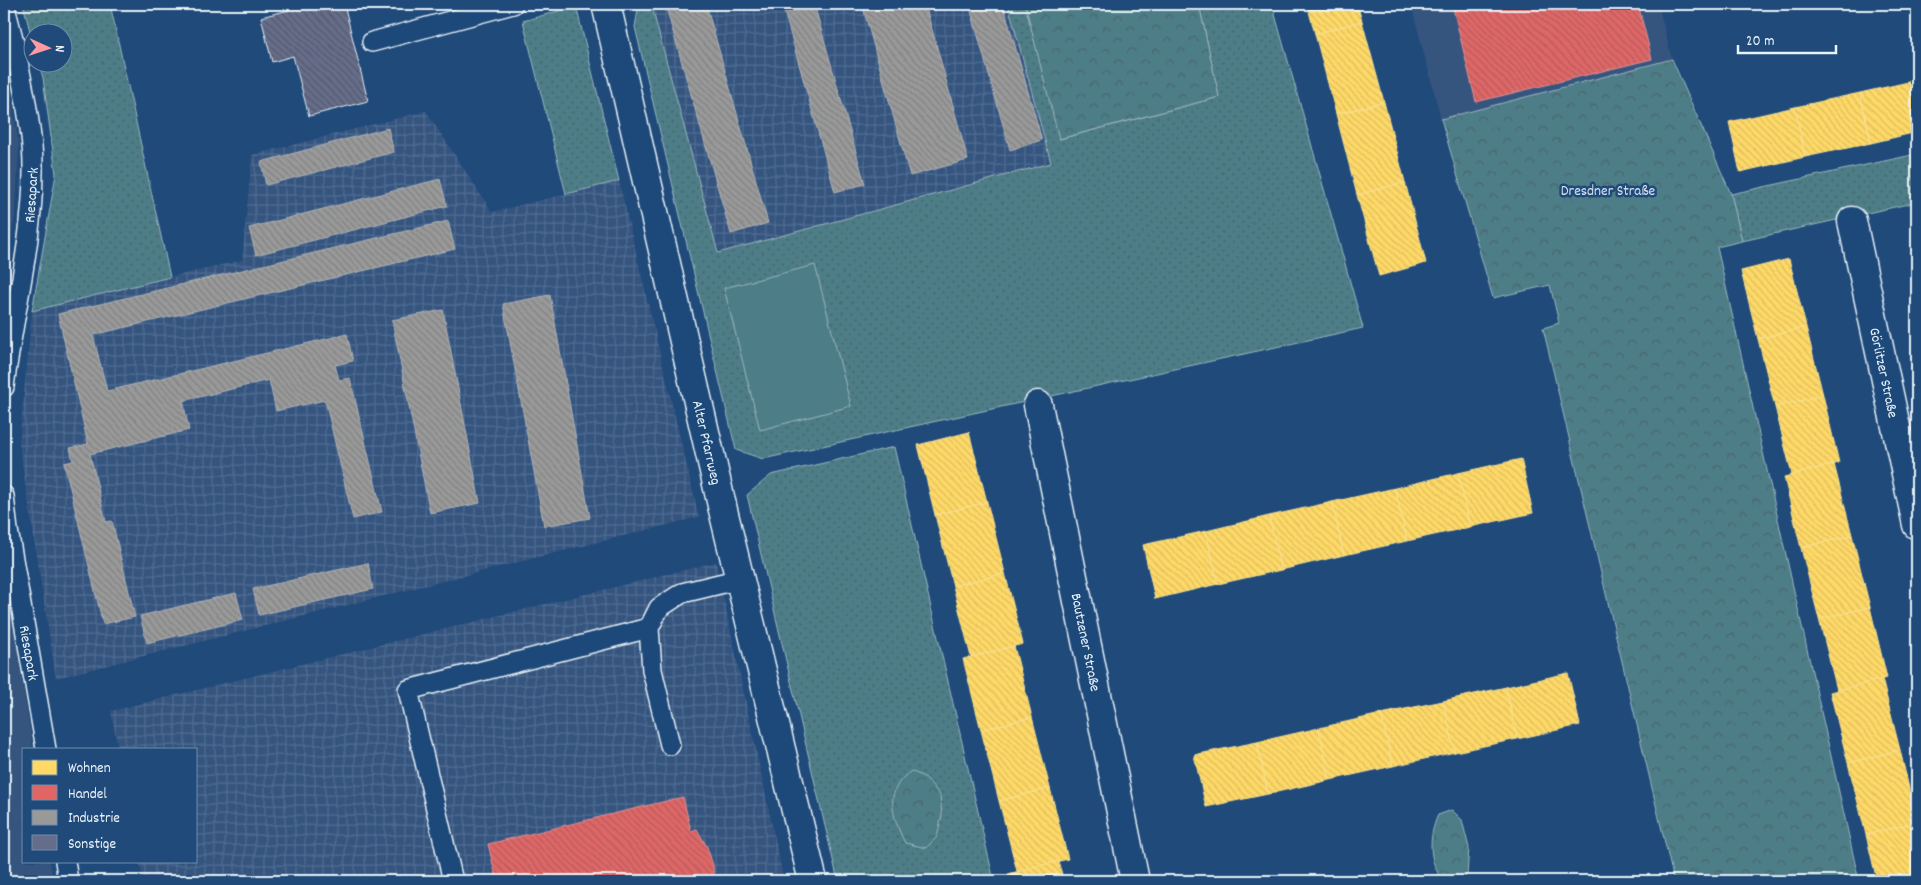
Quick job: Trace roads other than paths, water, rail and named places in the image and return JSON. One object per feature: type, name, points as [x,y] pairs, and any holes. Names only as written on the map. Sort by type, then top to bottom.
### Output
[{"type":"street","name":"Alter Pfarrweg","points":[[606,4],[740,579],[813,881]]},
{"type":"street","name":"Görlitzer Straße","points":[[1852,221],[1917,525]]},
{"type":"street","name":"Bautzener Straße","points":[[1038,405],[1135,881]]},
{"type":"lane","name":"Riesapark","points":[[4,4],[13,36],[32,142],[33,166],[28,231],[4,387]]},
{"type":"lane","points":[[372,42],[513,4]]},
{"type":"lane","name":"Riesapark","points":[[4,496],[8,530],[46,748]]},
{"type":"lane","points":[[670,745],[652,670],[648,628],[659,608],[682,593],[740,579]]},
{"type":"lane","points":[[453,881],[408,690],[648,628]]},
{"type":"lane","points":[[64,862],[68,881]]},
{"type":"park label","name":"Dresdner Straße","points":[[1608,190]]}]
